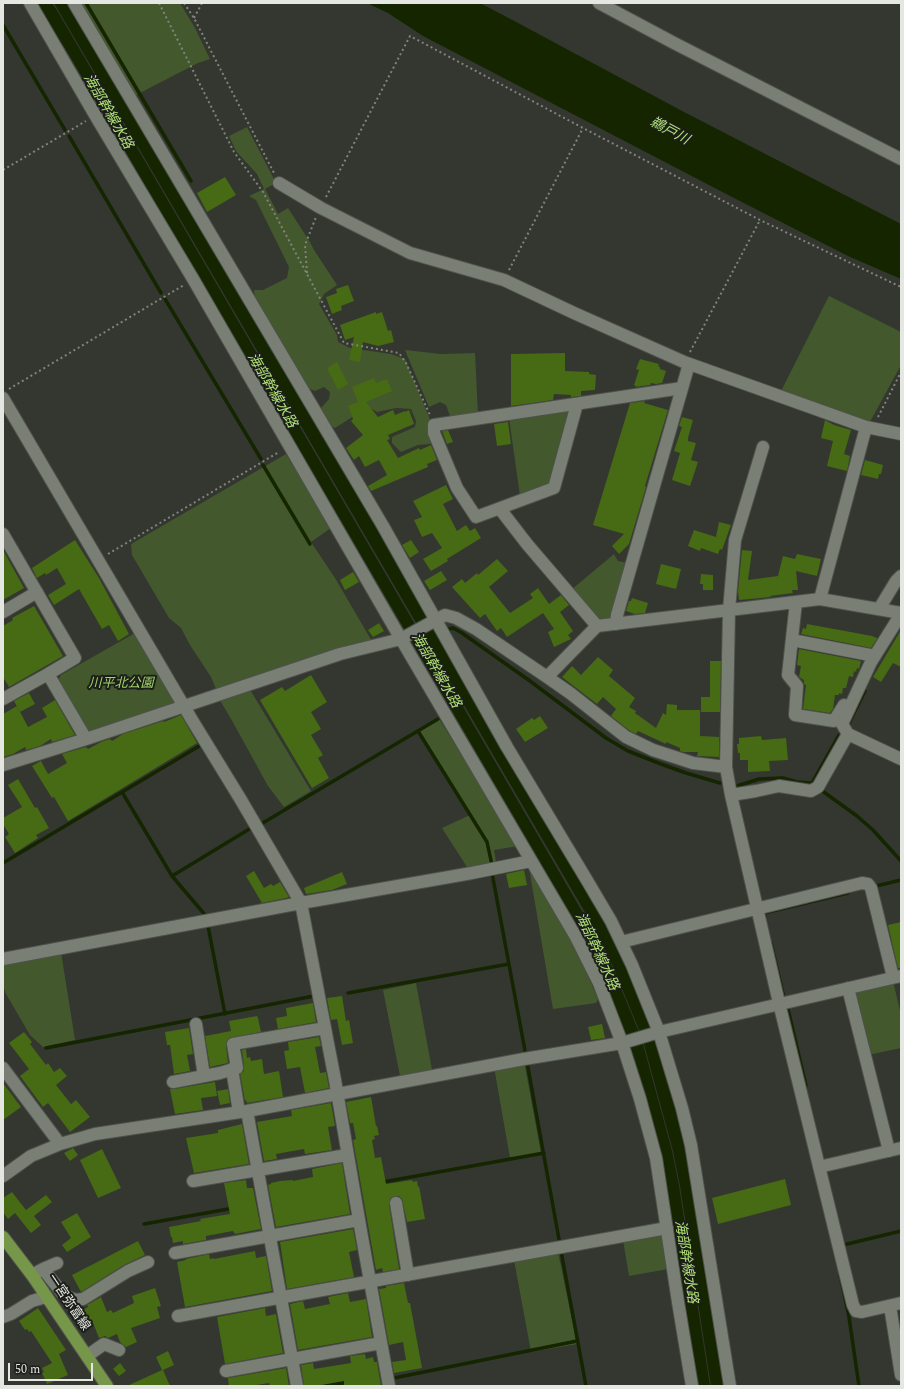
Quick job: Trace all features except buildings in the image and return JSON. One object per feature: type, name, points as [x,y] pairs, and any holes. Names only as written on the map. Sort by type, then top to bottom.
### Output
[{"type":"main road","name":"一宮弥富線","points":[[3,1237],[37,1272],[46,1297],[107,1386]]},
{"type":"street","points":[[30,3],[403,638],[576,937],[599,984],[624,1042],[656,1158],[692,1386]]},
{"type":"street","points":[[74,3],[379,519],[437,619],[440,628],[588,882],[632,965],[659,1032],[682,1108],[691,1145],[730,1386]]},
{"type":"street","points":[[599,3],[695,54],[901,159]]},
{"type":"street","points":[[279,182],[320,208],[410,253],[504,280],[687,363],[869,428],[901,434]]},
{"type":"street","points":[[616,624],[617,615],[682,388],[687,363]]},
{"type":"street","points":[[577,404],[554,488],[476,517],[457,488],[434,433],[434,425],[682,388]]},
{"type":"street","points":[[3,398],[301,903],[335,1080],[389,1386]]},
{"type":"street","points":[[820,599],[869,428]]},
{"type":"street","points":[[763,447],[735,540],[729,610],[726,767],[731,795],[779,1003],[853,1305],[856,1311],[862,1312],[896,1305],[901,1375]]},
{"type":"street","points":[[500,509],[526,544],[597,626]]},
{"type":"street","points":[[3,699],[75,658],[37,592],[4,540]]},
{"type":"street","points":[[879,609],[901,576]]},
{"type":"street","points":[[3,612],[37,592]]},
{"type":"street","points":[[547,677],[597,626],[820,599],[901,614],[834,721],[795,715],[797,686],[788,675],[796,602]]},
{"type":"street","points":[[3,765],[86,739],[340,654],[403,638],[445,615],[456,618],[476,629],[570,693],[626,737],[653,750],[693,763],[726,767]]},
{"type":"street","points":[[792,640],[873,659]]},
{"type":"street","points":[[873,659],[842,724],[848,734],[901,760]]},
{"type":"street","points":[[48,674],[86,739]]},
{"type":"street","points":[[731,795],[779,786],[811,791],[815,790],[848,734]]},
{"type":"street","points":[[3,959],[531,861]]},
{"type":"street","points":[[3,1176],[31,1156],[60,1144],[95,1134],[337,1095],[524,1059],[624,1042],[779,1003],[897,977],[871,888],[868,884],[862,883],[621,942]]},
{"type":"street","points":[[848,988],[889,1151]]},
{"type":"street","points":[[196,1024],[204,1076]]},
{"type":"street","points":[[174,1082],[220,1074],[237,1068],[233,1044],[325,1028]]},
{"type":"street","points":[[3,1068],[60,1144]]},
{"type":"street","points":[[232,1069],[257,1170],[297,1386]]},
{"type":"street","points":[[819,1167],[901,1148]]},
{"type":"street","points":[[193,1181],[347,1154]]},
{"type":"street","points":[[396,1203],[408,1275]]},
{"type":"street","points":[[175,1253],[359,1220]]},
{"type":"street","points":[[178,1316],[667,1228]]},
{"type":"street","points":[[57,1264],[37,1272],[64,1294],[75,1300],[83,1299],[128,1270],[148,1262]]},
{"type":"street","points":[[3,1317],[11,1314],[32,1301],[46,1297]]},
{"type":"street","points":[[226,1371],[381,1343]]},
{"type":"street","points":[[87,1356],[104,1344],[119,1350]]},
{"type":"path","points":[[159,3],[234,152],[263,192],[344,343],[399,353],[406,363],[434,425]]},
{"type":"path","points":[[184,3],[194,18],[279,182]]},
{"type":"path","points":[[194,18],[202,3]]},
{"type":"path","points":[[307,274],[304,244],[320,208],[410,36],[760,220],[901,287]]},
{"type":"path","points":[[3,170],[95,115]]},
{"type":"path","points":[[504,280],[583,128]]},
{"type":"path","points":[[687,363],[760,220]]},
{"type":"path","points":[[3,393],[193,279]]},
{"type":"path","points":[[869,428],[901,372]]},
{"type":"path","points":[[98,560],[290,446]]},
{"type":"green space","points":[[79,3],[180,3],[195,28],[210,59],[198,63],[136,95],[130,92]]},
{"type":"green space","points":[[247,127],[276,183],[265,189],[278,214],[288,208],[337,285],[324,294],[319,304],[337,335],[338,342],[350,348],[391,354],[405,359],[432,424],[433,440],[430,444],[418,445],[401,452],[392,443],[392,437],[415,427],[416,421],[411,409],[396,408],[377,412],[370,408],[357,414],[335,428],[328,424],[321,408],[329,399],[330,392],[324,387],[315,391],[310,389],[261,312],[255,299],[254,290],[263,290],[287,278],[289,267],[256,200],[249,196],[264,189],[257,174],[236,151],[229,136]]},
{"type":"green space","points":[[829,296],[901,332],[901,365],[868,423],[780,393]]},
{"type":"green space","points":[[405,350],[441,354],[475,353],[478,415],[457,421],[450,416],[446,405],[440,402],[429,407]]},
{"type":"green space","points":[[569,408],[572,411],[552,483],[520,496],[509,418]]},
{"type":"green space","points":[[286,454],[331,528],[311,542],[335,578],[373,643],[238,684],[216,689],[211,677],[190,645],[181,628],[169,618],[132,555],[131,544]]},
{"type":"green space","points":[[614,554],[618,561],[627,563],[612,617],[606,622],[597,622],[571,590]]},
{"type":"green space","name":"川平北公園","points":[[135,633],[177,704],[93,732],[87,730],[58,680],[61,675]]},
{"type":"green space","points":[[249,688],[311,791],[284,807],[268,786],[219,699]]},
{"type":"green space","points":[[438,717],[518,846],[494,850],[497,868],[472,870],[467,867],[442,828],[470,815],[417,731]]},
{"type":"green space","points":[[529,868],[575,946],[598,999],[596,1003],[553,1009]]},
{"type":"green space","points":[[61,952],[75,1040],[43,1047],[30,1035],[6,994],[3,986],[3,964]]},
{"type":"green space","points":[[893,981],[901,1015],[901,1048],[868,1055],[852,995],[857,989]]},
{"type":"green space","points":[[416,983],[433,1075],[401,1081],[383,990]]},
{"type":"green space","points":[[524,1061],[541,1153],[510,1158],[494,1067]]},
{"type":"green space","points":[[662,1233],[668,1269],[629,1276],[623,1240]]},
{"type":"green space","points":[[558,1252],[577,1344],[531,1352],[514,1260]]},
{"type":"water","name":"海部幹線水路","points":[[37,3],[52,3],[58,12],[543,844],[610,962],[641,1037],[672,1151],[679,1186],[710,1386],[697,1386],[666,1188],[645,1098],[628,1041],[598,966],[577,925],[69,55]]},
{"type":"water","points":[[54,3],[69,3],[505,748],[606,923],[627,965],[668,1072],[686,1146],[724,1386],[711,1386],[680,1186],[673,1151],[642,1037],[611,962],[596,931]]},
{"type":"water","name":"鵜戸川","points":[[367,3],[480,3],[684,112],[901,224],[901,279],[848,256],[734,198],[423,36],[388,13]]},
{"type":"waterway","points":[[86,3],[191,181]]},
{"type":"waterway","points":[[3,25],[65,130]]},
{"type":"waterway","points":[[69,136],[161,293]]},
{"type":"waterway","points":[[165,299],[261,459]]},
{"type":"waterway","points":[[263,465],[310,544]]},
{"type":"waterway","points":[[449,629],[453,628],[462,633],[530,681],[606,738],[628,751],[686,773],[720,783]]},
{"type":"waterway","points":[[849,723],[865,691]]},
{"type":"waterway","points":[[261,824],[438,719]]},
{"type":"waterway","points":[[418,731],[487,842],[492,865]]},
{"type":"waterway","points":[[737,786],[759,779],[783,778],[797,782],[812,783],[839,735]]},
{"type":"waterway","points":[[3,863],[201,745]]},
{"type":"waterway","points":[[821,790],[857,816],[873,830],[901,861]]},
{"type":"waterway","points":[[122,792],[172,876],[206,916]]},
{"type":"waterway","points":[[172,876],[251,828]]},
{"type":"waterway","points":[[492,873],[526,1056]]},
{"type":"waterway","points":[[876,886],[901,880]]},
{"type":"waterway","points":[[765,917],[764,913],[848,893]]},
{"type":"waterway","points":[[208,926],[225,1014]]},
{"type":"waterway","points":[[771,943],[784,998]]},
{"type":"waterway","points":[[348,993],[509,964]]},
{"type":"waterway","points":[[46,1048],[314,996]]},
{"type":"waterway","points":[[787,1005],[806,1086]]},
{"type":"waterway","points":[[527,1062],[560,1245]]},
{"type":"waterway","points":[[383,1182],[544,1153]]},
{"type":"waterway","points":[[144,1224],[234,1208]]},
{"type":"waterway","points":[[843,1241],[843,1245],[901,1231]]},
{"type":"waterway","points":[[561,1251],[586,1386]]},
{"type":"waterway","points":[[840,1275],[849,1317],[859,1386]]},
{"type":"waterway","points":[[394,1378],[577,1341]]},
{"type":"waterway","points":[[326,1386],[348,1382]]}]
